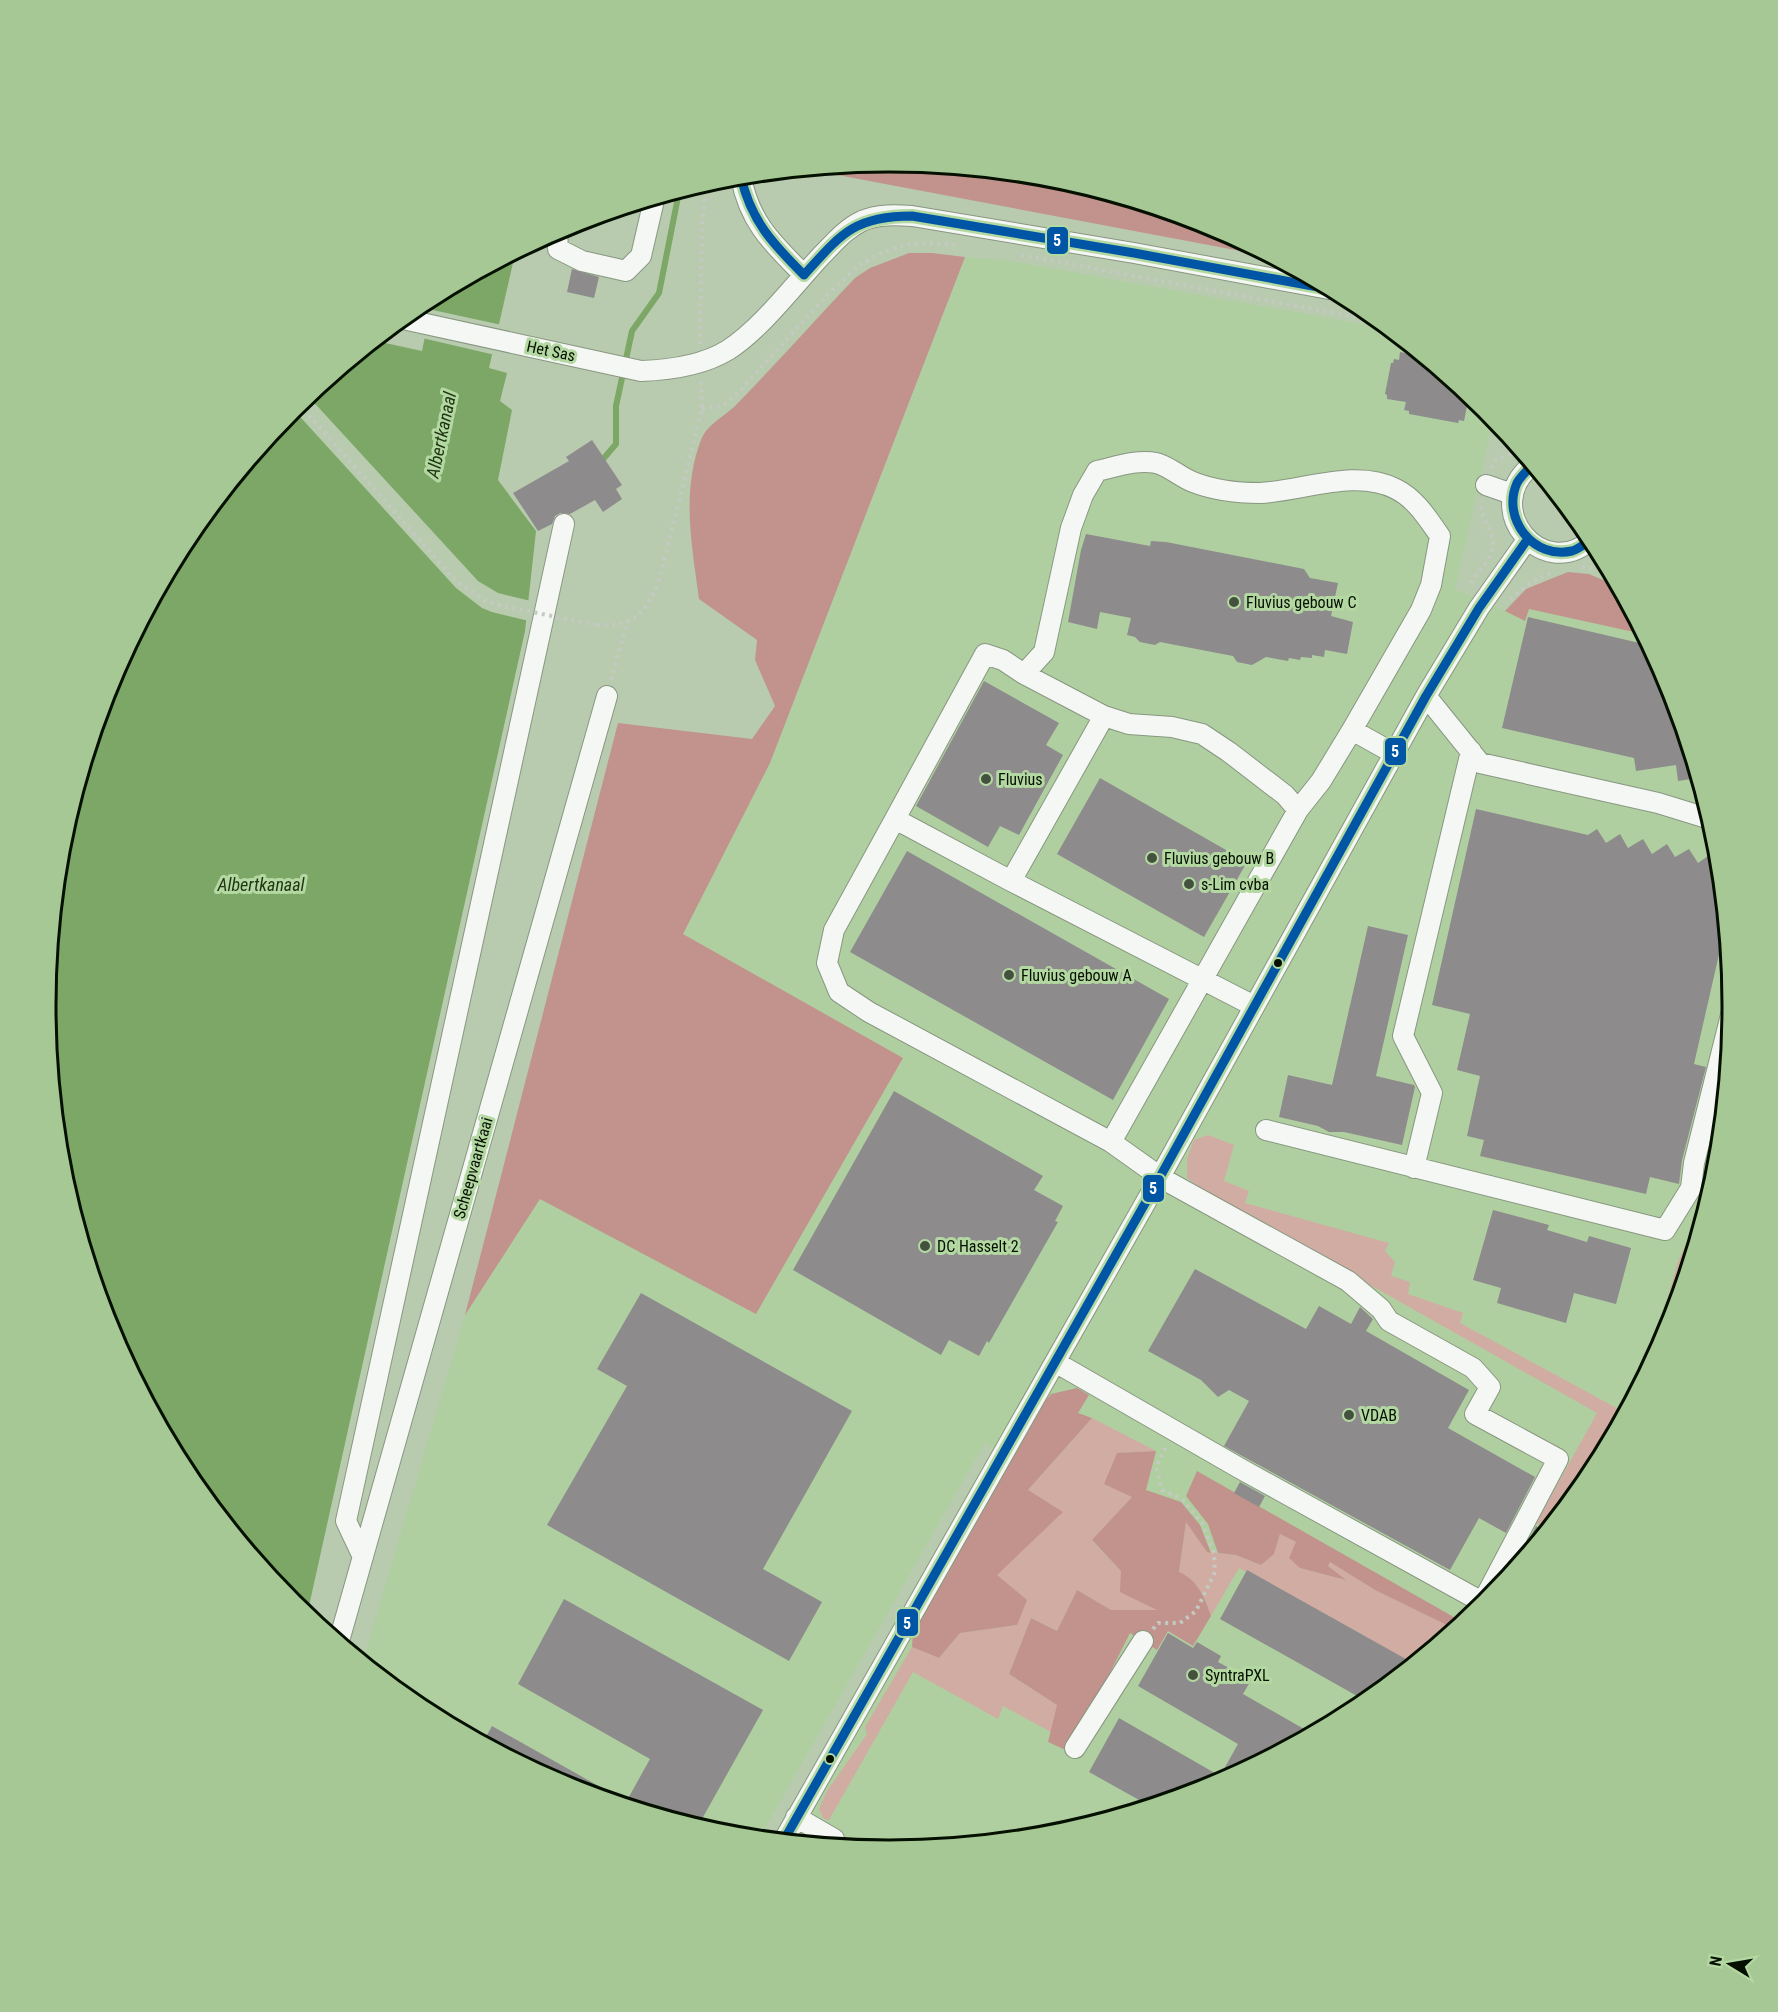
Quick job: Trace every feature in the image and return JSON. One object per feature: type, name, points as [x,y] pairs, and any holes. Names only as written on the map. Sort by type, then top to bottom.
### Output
[{"type":"street","points":[[744,186],[754,218],[773,245],[804,275]]},
{"type":"street","points":[[558,241],[558,249],[582,261],[626,271],[641,256],[652,207]]},
{"type":"street","name":"Het Sas","points":[[414,321],[640,371],[663,370],[700,363],[728,350],[753,330],[843,233],[864,220],[888,215],[912,216],[1134,253],[1308,285]]},
{"type":"street","points":[[1024,674],[1044,652],[1071,528],[1083,495],[1097,471],[1133,462],[1156,463],[1193,482],[1225,490],[1260,493],[1345,481],[1369,481],[1396,489],[1413,502],[1440,536],[1431,585],[1421,610],[1321,781],[1298,810],[1111,1142]]},
{"type":"street","points":[[1527,470],[1519,479],[1512,494],[1512,511],[1516,527],[1527,540],[1540,549],[1555,553],[1571,552],[1584,546]]},
{"type":"street","points":[[1486,485],[1512,494]]},
{"type":"street","points":[[363,1557],[346,1521],[564,524]]},
{"type":"street","points":[[788,1833],[1160,1177],[1393,753],[1479,608],[1527,540]]},
{"type":"street","points":[[1298,810],[1285,795],[1202,734],[1172,727],[1129,724],[1104,716],[1024,674],[1003,660],[985,654],[834,930],[827,963],[839,992],[869,1012],[1111,1142],[1160,1177],[1348,1281],[1381,1309],[1389,1321],[1473,1368],[1490,1387],[1475,1414],[1558,1459],[1494,1578]]},
{"type":"street","name":"Scheepvaartkaai","points":[[341,1634],[607,696]]},
{"type":"street","points":[[1426,696],[1480,763],[1658,803],[1700,816]]},
{"type":"street","points":[[1011,881],[1104,716]]},
{"type":"street","points":[[1352,730],[1393,753]]},
{"type":"street","points":[[1414,1168],[1432,1093],[1403,1036],[1471,751]]},
{"type":"street","points":[[895,819],[1254,1006]]},
{"type":"street","points":[[1266,1130],[1665,1230],[1691,1188],[1694,1162],[1721,1054]]},
{"type":"street","points":[[1055,1362],[1472,1601]]},
{"type":"street","points":[[1075,1748],[1143,1641]]},
{"type":"street","points":[[796,1817],[832,1838]]},
{"type":"path","points":[[306,411],[456,581],[470,592],[502,606],[597,625],[613,626],[627,623],[650,603],[659,581],[702,409],[700,363],[702,219],[706,193]]},
{"type":"path","points":[[702,409],[722,406],[736,395],[829,293],[858,266],[881,253],[907,244],[965,245]]},
{"type":"path","points":[[1011,254],[1358,317]]},
{"type":"path","points":[[1466,592],[1492,550],[1491,535],[1480,506],[1486,485],[1495,459],[1513,453]]},
{"type":"path","points":[[1580,567],[1598,569]]},
{"type":"path","points":[[1506,605],[1512,597],[1530,583],[1561,569]]},
{"type":"path","points":[[607,696],[627,623]]},
{"type":"path","points":[[1143,1641],[1158,1623],[1180,1623],[1196,1611],[1215,1572],[1214,1553],[1202,1522],[1182,1499],[1162,1490],[1156,1466],[1164,1452]]},
{"type":"shaded area","points":[[889,172],[944,174],[1052,189],[1105,201],[1157,217],[1243,252],[833,174]]},
{"type":"shaded area","points":[[909,253],[965,257],[770,763],[683,934],[903,1058],[756,1314],[540,1199],[465,1315],[618,723],[752,739],[775,706],[755,660],[757,640],[699,599],[691,539],[690,499],[691,479],[701,440],[707,429],[736,405],[855,278],[870,268]]},
{"type":"shaded area","points":[[965,257],[1005,260],[1369,325],[1439,379],[1490,430],[1455,589],[1505,611],[1569,575],[1600,578],[1605,580],[1611,589],[1637,637],[1678,738],[1694,790],[1706,843],[1721,951],[1721,1061],[1715,1115],[1695,1219],[1678,1274],[1637,1375],[1611,1423],[1582,1469],[1516,1556],[1439,1633],[1396,1667],[1352,1699],[1306,1728],[1258,1754],[1157,1795],[1105,1811],[1052,1823],[944,1838],[889,1840],[795,1834],[1005,1460],[985,1442],[764,1829],[673,1811],[621,1795],[520,1754],[426,1699],[365,1654],[465,1315],[540,1199],[770,763]]},
{"type":"shaded area","points":[[1568,572],[1589,574],[1606,581],[1634,632],[1529,609],[1525,621],[1505,611],[1526,589]]},
{"type":"shaded area","points":[[1208,1135],[1234,1145],[1224,1181],[1249,1191],[1245,1203],[1389,1243],[1385,1251],[1395,1262],[1391,1276],[1410,1282],[1408,1294],[1463,1313],[1460,1323],[1619,1409],[1582,1469],[1540,1525],[1536,1523],[1597,1413],[1209,1194],[1187,1178],[1187,1159],[1194,1140]]},
{"type":"shaded area","points":[[1691,1233],[1662,1316],[1678,1262]]},
{"type":"shaded area","points":[[1077,1388],[1089,1395],[1078,1413],[1092,1418],[1028,1490],[1063,1512],[997,1575],[1027,1600],[1017,1625],[960,1633],[939,1658],[912,1647],[913,1632],[1031,1418],[1051,1394]]},
{"type":"shaded area","points":[[1092,1418],[1156,1451],[1117,1453],[1132,1497],[1092,1541],[1159,1610],[1111,1610],[1077,1590],[1057,1631],[1031,1618],[1009,1674],[1057,1705],[1051,1732],[1003,1706],[998,1719],[913,1672],[829,1820],[824,1819],[819,1809],[827,1791],[867,1734],[865,1727],[912,1647],[939,1658],[960,1633],[1017,1625],[997,1576],[1028,1490]]},
{"type":"shaded area","points":[[1156,1451],[1146,1490],[1181,1502],[1200,1525],[1211,1553],[1207,1552],[1186,1522],[1179,1572],[1186,1575],[1196,1585],[1211,1616],[1193,1646],[1168,1631],[1157,1650],[1130,1633],[1070,1752],[1048,1742],[1057,1705],[1009,1674],[1031,1618],[1057,1631],[1077,1590],[1111,1610],[1157,1610],[1120,1592],[1121,1571],[1092,1540],[1132,1497],[1104,1484],[1117,1453]]},
{"type":"shaded area","points":[[1197,1471],[1455,1618],[1447,1625],[1375,1590],[1330,1562],[1328,1566],[1346,1580],[1300,1568],[1289,1558],[1296,1542],[1280,1534],[1274,1554],[1261,1565],[1236,1555],[1218,1553],[1208,1524],[1186,1496]]},
{"type":"shaded area","points":[[1186,1521],[1207,1552],[1236,1555],[1261,1565],[1274,1554],[1280,1534],[1296,1542],[1300,1568],[1344,1579],[1328,1566],[1329,1561],[1375,1590],[1447,1625],[1406,1659],[1239,1568],[1211,1616],[1196,1585],[1179,1573]]},
{"type":"water","name":"Albertkanaal","points":[[513,262],[489,368],[507,373],[500,401],[512,410],[498,480],[536,531],[525,631],[309,1604],[262,1556],[196,1469],[141,1375],[119,1325],[84,1222],[63,1115],[57,1061],[57,951],[72,843],[84,790],[119,687],[141,637],[167,589],[196,543],[262,456],[339,379],[385,343],[422,351],[430,310]]},
{"type":"pier","points":[[431,310],[502,325],[495,355],[422,338],[427,312]]},
{"type":"pier","points":[[314,403],[478,581],[498,593],[531,601],[529,621],[482,608],[456,588],[300,417]]},
{"type":"building","points":[[572,269],[599,277],[594,298],[567,292]]},
{"type":"building","points":[[1400,352],[1406,353],[1439,379],[1467,406],[1464,421],[1459,420],[1458,423],[1409,414],[1409,411],[1404,410],[1406,402],[1387,399],[1385,394],[1391,363],[1394,359],[1399,360]]},
{"type":"building","points":[[592,440],[622,485],[616,489],[622,499],[603,512],[595,500],[570,514],[560,513],[555,516],[552,524],[538,531],[513,493],[569,461],[566,457]]},
{"type":"building","name":"Fluvius gebouw C","points":[[1086,534],[1150,546],[1151,541],[1166,542],[1304,569],[1310,578],[1338,583],[1331,616],[1353,622],[1347,654],[1325,650],[1324,657],[1312,655],[1312,658],[1301,657],[1300,660],[1289,658],[1288,661],[1266,657],[1252,665],[1237,662],[1233,656],[1160,642],[1155,645],[1140,642],[1135,637],[1127,635],[1131,618],[1100,612],[1097,629],[1068,622]]},
{"type":"building","points":[[1528,617],[1640,643],[1659,687],[1691,779],[1678,781],[1676,765],[1636,771],[1634,758],[1502,728]]},
{"type":"building","name":"Fluvius","points":[[984,681],[1059,723],[1046,745],[1063,755],[1019,835],[1000,826],[988,847],[916,806]]},
{"type":"building","name":"Fluvius gebouw B","points":[[1100,778],[1247,862],[1204,937],[1057,854]]},
{"type":"building","points":[[1476,809],[1588,835],[1597,829],[1606,843],[1620,834],[1628,848],[1643,839],[1652,854],[1667,844],[1675,857],[1689,849],[1698,863],[1708,856],[1721,947],[1694,1064],[1706,1067],[1682,1160],[1679,1184],[1650,1177],[1646,1194],[1480,1156],[1484,1140],[1467,1136],[1480,1076],[1457,1070],[1470,1014],[1432,1005]]},
{"type":"building","name":"Fluvius gebouw A","points":[[907,851],[1169,999],[1113,1100],[850,952]]},
{"type":"building","points":[[1368,926],[1408,935],[1376,1076],[1415,1087],[1402,1145],[1344,1132],[1329,1132],[1318,1126],[1279,1117],[1288,1075],[1332,1085]]},
{"type":"building","name":"DC Hasselt 2","points":[[894,1091],[1043,1176],[1034,1190],[1063,1206],[1055,1221],[1058,1222],[989,1343],[987,1341],[979,1356],[949,1340],[941,1355],[793,1270]]},
{"type":"building","points":[[1493,1210],[1549,1225],[1547,1230],[1587,1242],[1589,1236],[1631,1248],[1616,1304],[1574,1293],[1566,1323],[1497,1303],[1501,1288],[1473,1280]]},
{"type":"building","name":"VDAB","points":[[1195,1269],[1306,1329],[1319,1306],[1351,1324],[1360,1307],[1373,1319],[1366,1331],[1469,1390],[1448,1428],[1535,1477],[1506,1533],[1479,1518],[1450,1570],[1224,1446],[1249,1401],[1229,1390],[1218,1397],[1201,1380],[1148,1351]]},
{"type":"building","points":[[641,1293],[852,1411],[763,1569],[822,1602],[789,1661],[547,1525],[627,1386],[597,1369]]},
{"type":"building","points":[[1240,1482],[1265,1496],[1259,1507],[1234,1493]]},
{"type":"building","points":[[1247,1570],[1406,1659],[1357,1696],[1220,1619]]},
{"type":"building","points":[[564,1599],[763,1710],[703,1818],[629,1797],[650,1759],[518,1684]]},
{"type":"building","points":[[1168,1633],[1193,1648],[1197,1642],[1221,1656],[1218,1662],[1251,1680],[1243,1694],[1304,1729],[1224,1769],[1238,1744],[1138,1686]]},
{"type":"building","points":[[1119,1718],[1215,1773],[1140,1800],[1089,1772]]},
{"type":"building","points":[[492,1726],[602,1788],[520,1754],[486,1736]]},
{"type":"waterway","points":[[604,458],[616,444],[616,406],[632,331],[659,293],[677,200]]},
{"type":"transit line","name":"5","points":[[743,186],[751,207],[765,231],[782,253],[804,275]]},
{"type":"transit line","name":"5","points":[[804,275],[828,248],[850,230],[876,219],[912,216],[1308,285]]},
{"type":"transit line","name":"5","points":[[1527,470],[1518,481],[1513,497],[1517,523],[1524,534],[1545,549],[1558,552],[1572,551],[1583,545]]},
{"type":"transit line","name":"5","points":[[788,1833],[1160,1177],[1426,696],[1479,608],[1527,540]]},
{"type":"place","name":"Fluvius gebouw C","points":[[1234,602]]},
{"type":"place","name":"Fluvius","points":[[986,779]]},
{"type":"place","name":"Fluvius gebouw B","points":[[1152,858]]},
{"type":"place","name":"s-Lim cvba","points":[[1189,884]]},
{"type":"place","name":"Fluvius gebouw A","points":[[1009,975]]},
{"type":"place","name":"DC Hasselt 2","points":[[925,1246]]},
{"type":"place","name":"VDAB","points":[[1349,1415]]},
{"type":"place","name":"SyntraPXL","points":[[1193,1675]]}]
